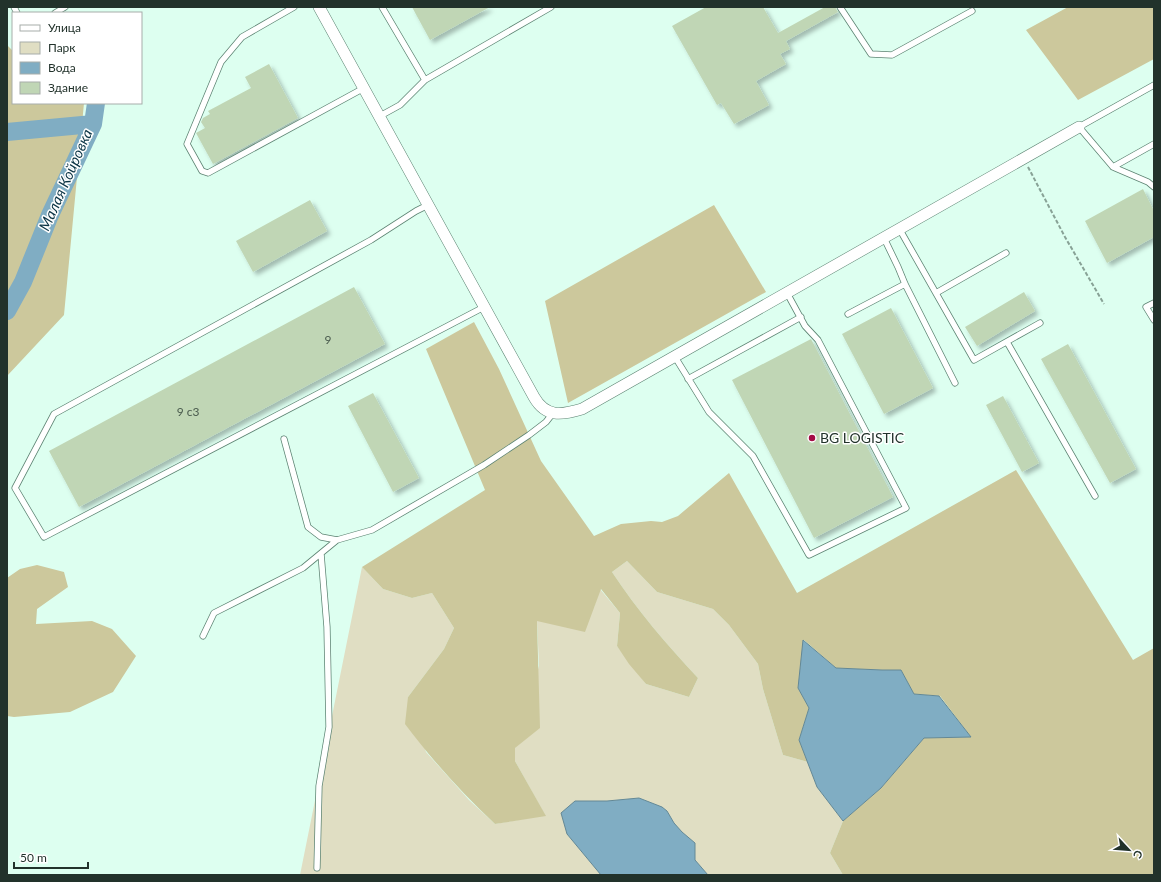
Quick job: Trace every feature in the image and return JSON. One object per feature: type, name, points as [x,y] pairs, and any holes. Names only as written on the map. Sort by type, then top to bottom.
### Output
[{"type":"street","points":[[319,7],[539,405],[546,411],[553,413],[569,413],[582,409],[900,230],[1079,127]]},
{"type":"lane","points":[[57,12],[66,7]]},
{"type":"lane","points":[[294,7],[242,37],[221,62],[188,144],[202,171],[208,173],[364,88]]},
{"type":"lane","points":[[382,7],[425,80]]},
{"type":"lane","points":[[380,116],[400,105],[425,80],[551,7]]},
{"type":"lane","points":[[840,7],[871,54],[892,55],[972,11]]},
{"type":"lane","points":[[1154,85],[1079,127],[1113,167],[1148,182],[1154,187]]},
{"type":"lane","points":[[1113,167],[1154,144]]},
{"type":"lane","points":[[428,205],[371,240],[54,414],[15,488],[44,537],[484,307]]},
{"type":"lane","points":[[900,230],[974,360],[1040,323]]},
{"type":"lane","points":[[884,238],[905,284],[955,383]]},
{"type":"lane","points":[[936,293],[1006,253]]},
{"type":"lane","points":[[848,314],[905,284]]},
{"type":"lane","points":[[675,357],[709,412],[753,456],[809,556],[906,508],[818,340],[805,326],[787,293]]},
{"type":"lane","points":[[1154,303],[1146,307],[1154,320]]},
{"type":"lane","points":[[688,379],[801,317]]},
{"type":"lane","points":[[1007,342],[1095,496]]},
{"type":"lane","points":[[204,636],[214,613],[303,568],[337,540],[372,530],[484,465],[529,435],[546,422],[553,413]]},
{"type":"lane","points":[[284,439],[308,527],[321,537],[337,540]]},
{"type":"lane","points":[[317,868],[319,786],[329,727],[327,627],[321,554]]},
{"type":"path","points":[[1024,159],[1065,237],[1104,304]]},
{"type":"green space","points":[[627,561],[657,592],[713,609],[729,625],[758,664],[763,689],[783,755],[808,762],[817,787],[843,821],[830,853],[843,875],[708,875],[695,860],[695,843],[674,823],[667,811],[662,807],[639,798],[607,801],[575,801],[567,834],[601,875],[300,875],[362,567],[383,589],[412,598],[432,593],[454,628],[444,649],[408,697],[426,752],[469,800],[495,824],[545,815],[515,761],[515,748],[539,666],[537,621],[594,607],[600,589],[620,613],[617,646],[646,684],[689,697],[698,678],[653,627],[612,572]]},
{"type":"shaded area","points":[[1068,7],[1154,7],[1154,59],[1078,100],[1026,30]]},
{"type":"shaded area","points":[[7,45],[12,50],[12,104],[84,104],[64,315],[7,376]]},
{"type":"shaded area","points":[[714,205],[766,292],[568,403],[545,301]]},
{"type":"shaded area","points":[[474,322],[499,369],[541,461],[594,536],[621,524],[651,521],[662,522],[678,516],[729,473],[797,593],[1016,470],[1133,660],[1154,648],[1154,875],[843,875],[830,853],[843,821],[881,788],[924,738],[971,737],[940,696],[914,694],[901,670],[836,668],[804,640],[798,688],[809,708],[799,740],[808,762],[783,755],[763,689],[758,664],[729,625],[713,609],[657,592],[627,561],[612,572],[653,627],[698,678],[689,697],[646,684],[629,664],[617,646],[620,613],[601,589],[585,632],[537,621],[540,728],[515,748],[515,761],[546,816],[495,824],[448,776],[405,724],[408,697],[444,649],[454,628],[432,593],[412,598],[383,589],[362,567],[485,490],[426,349]]},
{"type":"shaded area","points":[[37,565],[64,572],[68,587],[37,609],[36,624],[92,621],[112,629],[136,656],[113,692],[70,712],[14,717],[7,716],[7,578],[20,569]]},
{"type":"water","points":[[803,640],[836,668],[901,670],[914,694],[939,696],[971,737],[924,738],[881,788],[843,821],[817,787],[799,740],[809,708],[798,688]]},
{"type":"water","points":[[639,798],[662,807],[667,811],[674,823],[695,843],[695,860],[708,875],[601,875],[567,834],[561,813],[575,801],[607,801]]},
{"type":"building","points":[[412,7],[490,7],[430,40]]},
{"type":"building","points":[[706,7],[763,7],[778,33],[825,7],[835,7],[838,12],[786,41],[790,49],[780,54],[786,64],[756,81],[769,105],[734,124],[721,103],[717,105],[672,26]]},
{"type":"building","points":[[269,64],[298,118],[213,164],[196,133],[205,128],[201,122],[203,118],[210,114],[208,111],[251,88],[245,77]]},
{"type":"building","points":[[1143,189],[1154,211],[1154,237],[1107,263],[1085,221]]},
{"type":"building","points":[[310,200],[327,231],[253,272],[236,241]]},
{"type":"building","points":[[354,287],[385,344],[79,507],[49,451]]},
{"type":"building","points":[[1024,292],[1035,311],[977,346],[965,327]]},
{"type":"building","points":[[891,308],[933,388],[884,414],[842,334]]},
{"type":"building","name":"BG LOGISTIC","points":[[811,339],[893,497],[814,538],[732,380]]},
{"type":"building","points":[[1068,344],[1136,469],[1110,483],[1041,359]]},
{"type":"building","points":[[373,393],[419,478],[393,492],[348,406]]},
{"type":"building","points":[[1003,396],[1039,463],[1022,472],[986,405]]},
{"type":"waterway","points":[[93,124],[96,104]]},
{"type":"waterway","name":"Малая Койровка","points":[[7,132],[93,124],[50,215],[23,282],[7,311]]},
{"type":"place","name":"BG LOGISTIC","points":[[812,438]]}]
